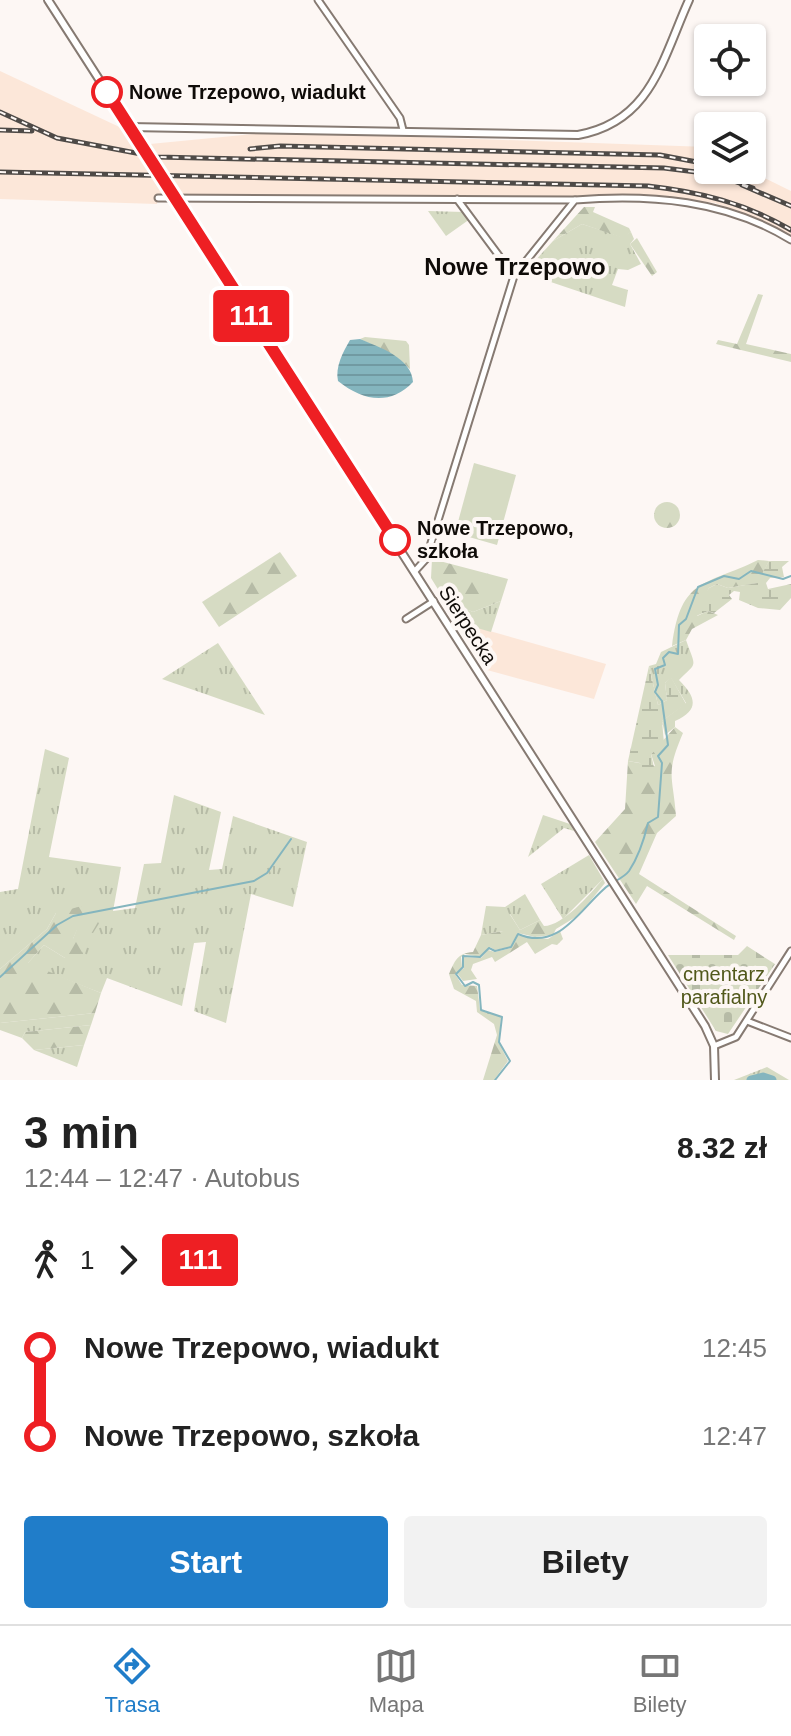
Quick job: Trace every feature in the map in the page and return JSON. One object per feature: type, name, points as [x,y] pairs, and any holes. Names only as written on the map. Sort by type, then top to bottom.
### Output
[{"type":"street","name":"Sierpecka","points":[[48,0],[620,891],[714,1046],[715,1080]]},
{"type":"street","points":[[318,0],[400,118],[403,130]]},
{"type":"street","points":[[129,127],[578,135],[610,127],[637,107],[647,93],[689,0]]},
{"type":"street","points":[[158,198],[679,201],[716,207],[748,217],[791,240]]},
{"type":"street","points":[[457,199],[514,276]]},
{"type":"street","points":[[415,571],[426,559],[514,276],[575,200]]},
{"type":"street","points":[[406,619],[434,601]]},
{"type":"street","points":[[714,1046],[732,1041],[791,951]]},
{"type":"street","points":[[747,1021],[791,1038]]},
{"type":"shaded area","points":[[0,71],[128,131],[140,149],[150,144],[275,132],[694,147],[694,184],[766,184],[766,179],[791,191],[791,237],[761,220],[715,203],[657,197],[292,197],[185,195],[175,191],[158,195],[157,204],[0,199]]},
{"type":"shaded area","points":[[454,621],[606,664],[594,699],[487,670]]},
{"type":"green space","points":[[584,207],[595,207],[593,212],[629,228],[631,232],[623,238],[582,224],[553,241]]},
{"type":"green space","points":[[428,211],[464,212],[470,219],[446,236]]},
{"type":"green space","points":[[582,224],[622,237],[631,232],[634,239],[630,244],[641,264],[628,270],[618,269],[612,285],[628,290],[625,307],[524,273],[553,241]]},
{"type":"green space","points":[[637,238],[657,272],[652,276],[630,244]]},
{"type":"green space","points":[[758,294],[763,295],[746,344],[791,354],[791,362],[716,344],[718,340],[737,344]]},
{"type":"green space","points":[[360,339],[406,341],[409,345],[410,369],[399,359]]},
{"type":"green space","points":[[474,463],[516,475],[497,545],[455,533]]},
{"type":"green space","points":[[667,502],[676,506],[680,515],[676,524],[667,528],[658,524],[654,515],[658,506]]},
{"type":"green space","points":[[280,552],[297,576],[219,627],[202,602]]},
{"type":"green space","points":[[432,559],[508,579],[501,601],[473,612],[454,604],[447,611],[444,599],[431,578]]},
{"type":"green space","points":[[758,560],[769,561],[758,583],[728,588],[717,584],[709,588],[697,616],[708,611],[718,615],[692,629],[686,640],[672,646],[676,623],[689,595],[710,580]]},
{"type":"green space","points":[[769,561],[789,561],[782,567],[784,577],[770,578],[766,583],[768,589],[791,584],[791,598],[780,610],[758,608],[739,600],[740,592],[734,591],[729,595],[732,599],[714,613],[708,611],[696,616],[693,613],[709,588],[717,584],[728,588],[757,583]]},
{"type":"green space","points":[[501,601],[491,632],[453,621],[447,611],[454,604],[473,612]]},
{"type":"green space","points":[[686,640],[693,664],[679,680],[692,698],[692,708],[675,721],[675,727],[665,735],[662,721],[686,703],[671,678],[665,683],[667,700],[658,705],[649,666],[656,664],[661,652]]},
{"type":"green space","points":[[218,643],[265,715],[162,679]]},
{"type":"green space","points":[[649,666],[658,705],[667,700],[665,683],[671,677],[686,704],[662,721],[664,743],[651,754],[655,772],[646,775],[640,763],[628,761]]},
{"type":"green space","points":[[675,727],[683,733],[672,767],[676,816],[657,833],[639,874],[736,936],[734,940],[647,886],[636,904],[595,842],[625,809],[628,761],[655,766],[651,754]]},
{"type":"green space","points":[[45,749],[69,758],[49,857],[121,867],[113,911],[135,908],[144,864],[161,863],[174,795],[221,812],[209,870],[222,869],[233,816],[307,842],[293,907],[251,894],[226,1023],[194,1011],[206,942],[194,943],[182,1006],[107,978],[101,993],[27,964],[44,945],[65,958],[77,929],[56,913],[47,929],[0,969],[0,892],[18,889]]},
{"type":"green space","points":[[543,815],[570,824],[574,831],[564,828],[528,857]]},
{"type":"green space","points":[[589,855],[603,879],[563,919],[541,884]]},
{"type":"green space","points":[[603,879],[605,883],[579,915],[556,929],[553,935],[535,937],[518,933],[510,947],[495,950],[490,947],[480,957],[465,954],[461,957],[462,967],[455,974],[462,985],[477,986],[480,1010],[501,1017],[499,1043],[508,1061],[494,1080],[483,1080],[497,1035],[494,1024],[477,1012],[476,1001],[454,989],[449,974],[455,962],[463,954],[473,952],[481,935],[503,931],[503,921],[509,913],[520,930],[540,920],[544,926],[551,925],[576,908]]},
{"type":"green space","points":[[525,894],[540,920],[520,930],[510,914],[503,931],[481,935],[486,906],[505,907]]},
{"type":"green space","points":[[89,904],[100,905],[103,917],[93,933],[77,930],[73,939],[85,947],[81,956],[65,958],[44,945],[28,963],[101,993],[95,1013],[0,1023],[0,969],[47,929],[56,913]]},
{"type":"green space","points":[[560,931],[563,939],[557,945],[552,944],[535,954],[527,942],[495,962],[492,957],[473,964],[471,970],[477,979],[463,981],[457,973],[464,968],[464,957],[481,958],[488,950],[495,952],[511,948],[516,935],[548,939]]},
{"type":"green space","name":"cmentarz parafialny","points":[[747,946],[775,964],[728,1034],[716,1031],[668,955],[738,955]]},
{"type":"green space","points":[[95,1013],[91,1025],[25,1032],[22,1038],[0,1030],[0,1023]]},
{"type":"green space","points":[[91,1025],[84,1045],[34,1050],[22,1038],[25,1032]]},
{"type":"green space","points":[[84,1045],[77,1067],[34,1050]]},
{"type":"green space","points":[[767,1067],[789,1080],[734,1080]]},
{"type":"water","points":[[360,339],[401,360],[413,382],[395,395],[376,398],[357,393],[338,381],[339,365],[350,340]]},
{"type":"waterway","points":[[495,1080],[510,1061],[499,1042],[502,1017],[481,1010],[479,985],[473,982],[465,986],[456,974],[463,967],[463,956],[480,957],[489,948],[495,951],[511,947],[518,934],[532,938],[556,933],[629,871],[641,848],[648,823],[658,817],[662,763],[658,756],[668,745],[662,701],[655,692],[658,685],[655,669],[665,665],[663,658],[669,652],[678,654],[679,625],[686,619],[698,587],[724,576],[739,579],[751,571],[783,579],[791,576]]},
{"type":"waterway","points":[[0,977],[57,925],[73,916],[254,881],[267,873],[291,839]]},
{"type":"waterway","points":[[751,1080],[763,1077],[772,1080]]},
{"type":"railway","points":[[0,112],[57,138],[157,157],[664,168],[694,172]]},
{"type":"railway","points":[[0,130],[32,131]]},
{"type":"railway","points":[[250,149],[280,146],[660,155],[694,161]]},
{"type":"railway","points":[[0,172],[648,186],[722,200],[791,230]]},
{"type":"railway","points":[[742,184],[753,188]]},
{"type":"railway","points":[[742,185],[791,206]]},
{"type":"bus line","name":"111","points":[[107,92],[395,540]]},
{"type":"place","name":"Nowe Trzepowo, wiadukt","points":[[107,92]]},
{"type":"place","name":"Nowe Trzepowo, szkoła","points":[[395,540]]},
{"type":"district","name":"Nowe Trzepowo","points":[[515,267]]}]
